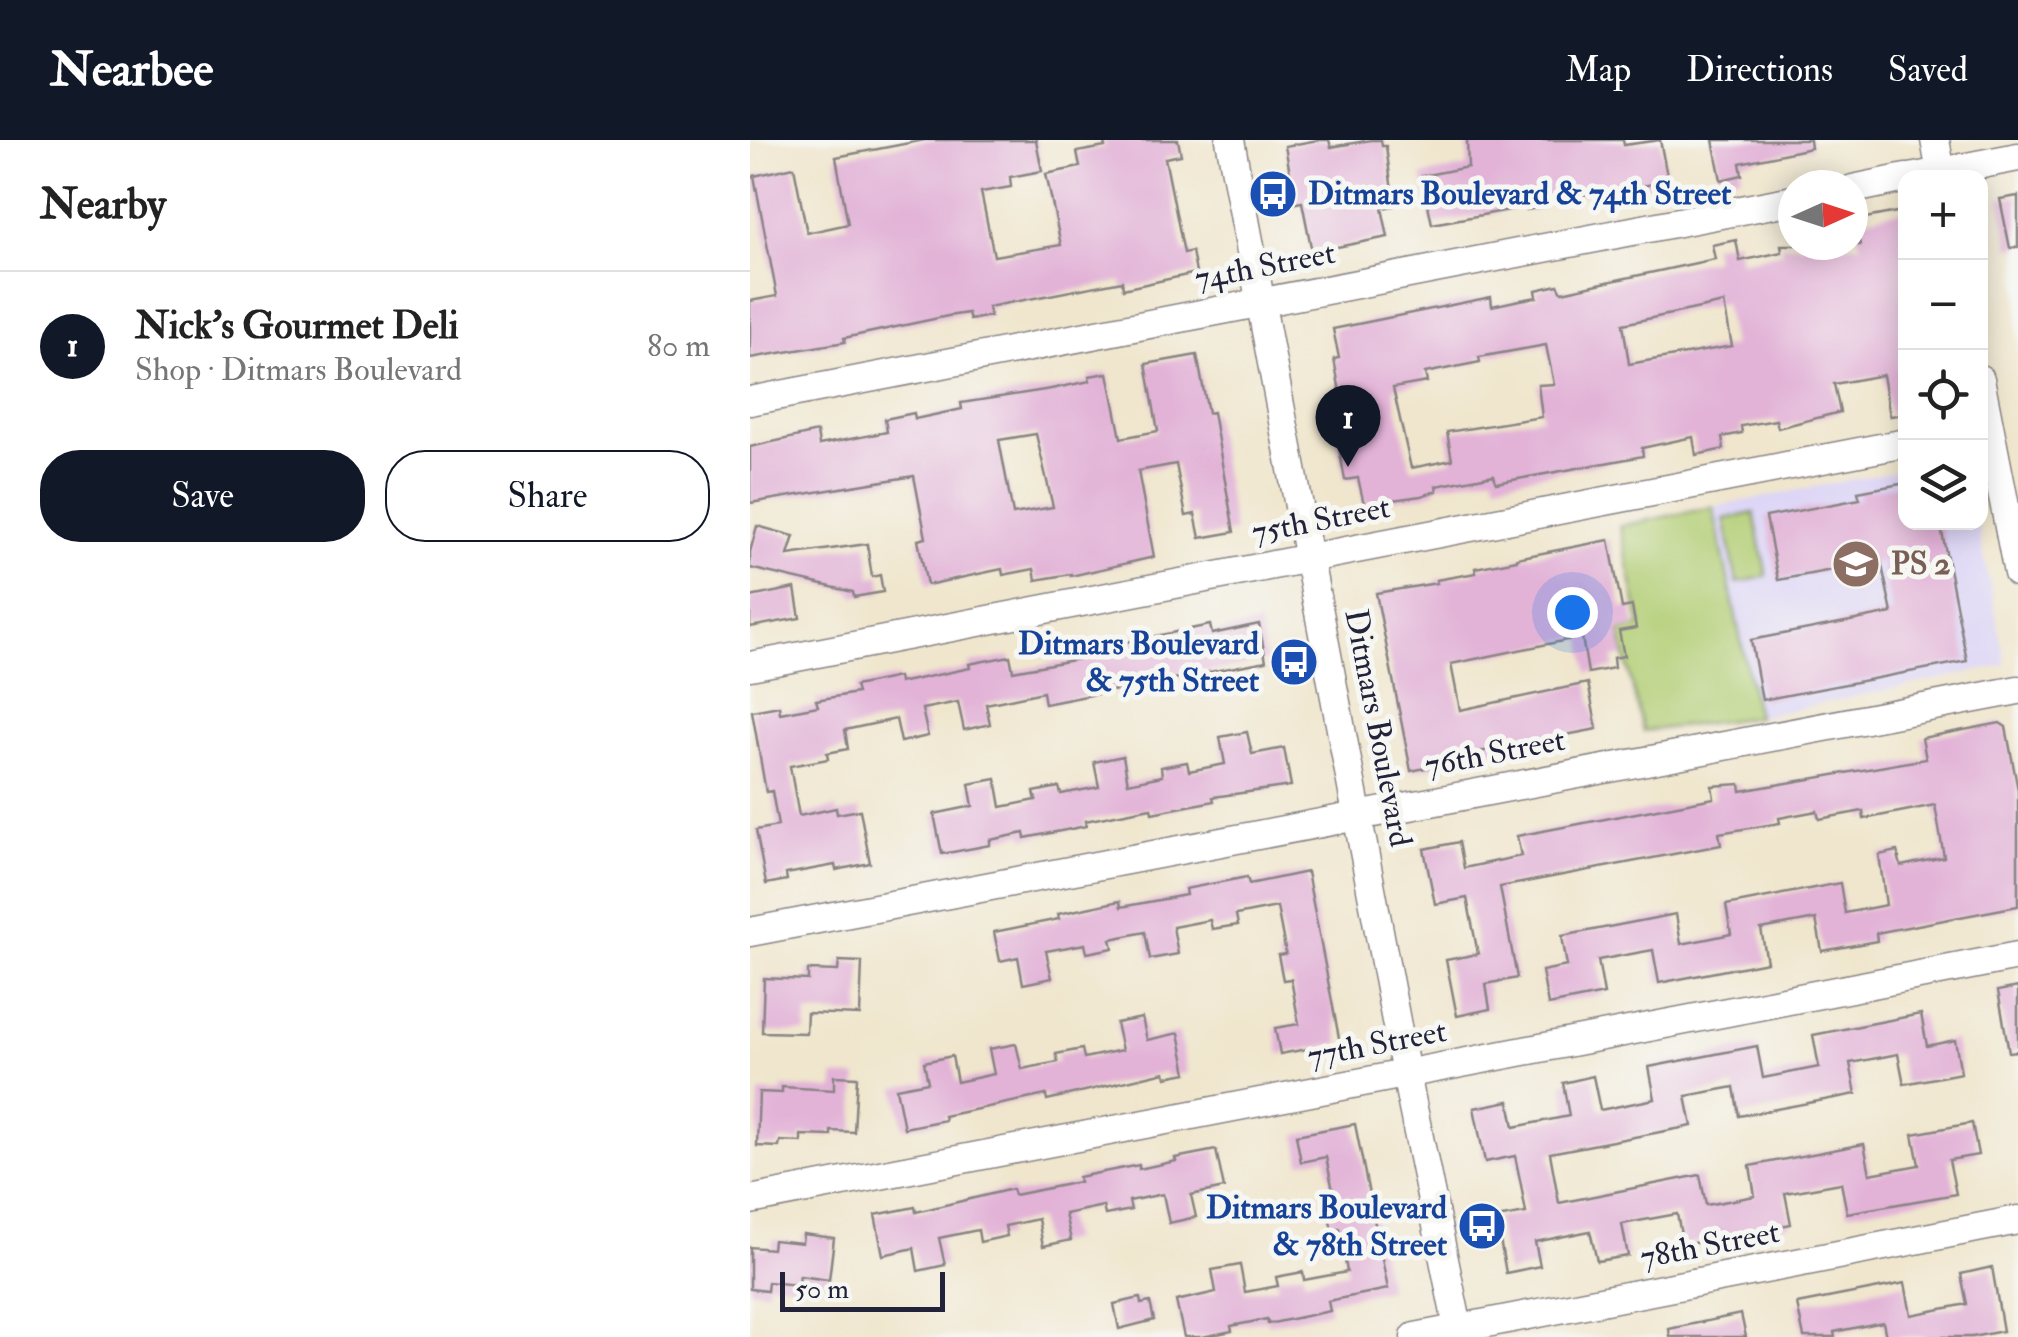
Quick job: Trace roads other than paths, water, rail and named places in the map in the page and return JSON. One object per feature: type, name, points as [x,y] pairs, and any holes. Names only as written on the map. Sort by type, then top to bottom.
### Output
[{"type":"street","name":"Ditmars Boulevard","points":[[1230,140],[1406,1074],[1460,1334]]},
{"type":"street","points":[[1935,140],[1941,170]]},
{"type":"street","points":[[1963,170],[2018,157]]},
{"type":"street","points":[[1868,185],[1898,180]]},
{"type":"street","name":"74th Street","points":[[750,401],[1778,203]]},
{"type":"street","points":[[1988,427],[2018,422]]},
{"type":"street","points":[[1988,440],[2018,573]]},
{"type":"street","name":"75th Street","points":[[750,666],[1898,445]]},
{"type":"street","name":"76th Street","points":[[750,932],[2018,690]]},
{"type":"street","name":"77th Street","points":[[750,1200],[2018,956]]},
{"type":"street","name":"78th Street","points":[[1415,1337],[1460,1334],[2018,1220]]},
{"type":"place","name":"Ditmars Boulevard & 74th Street","points":[[1273,194]]},
{"type":"place","name":"Nick's Gourmet Deli","points":[[1348,467]]},
{"type":"place","name":"PS 2","points":[[1856,564]]},
{"type":"place","name":"Ditmars Boulevard & 75th Street","points":[[1294,662]]},
{"type":"place","name":"Ditmars Boulevard & 78th Street","points":[[1482,1226]]}]
